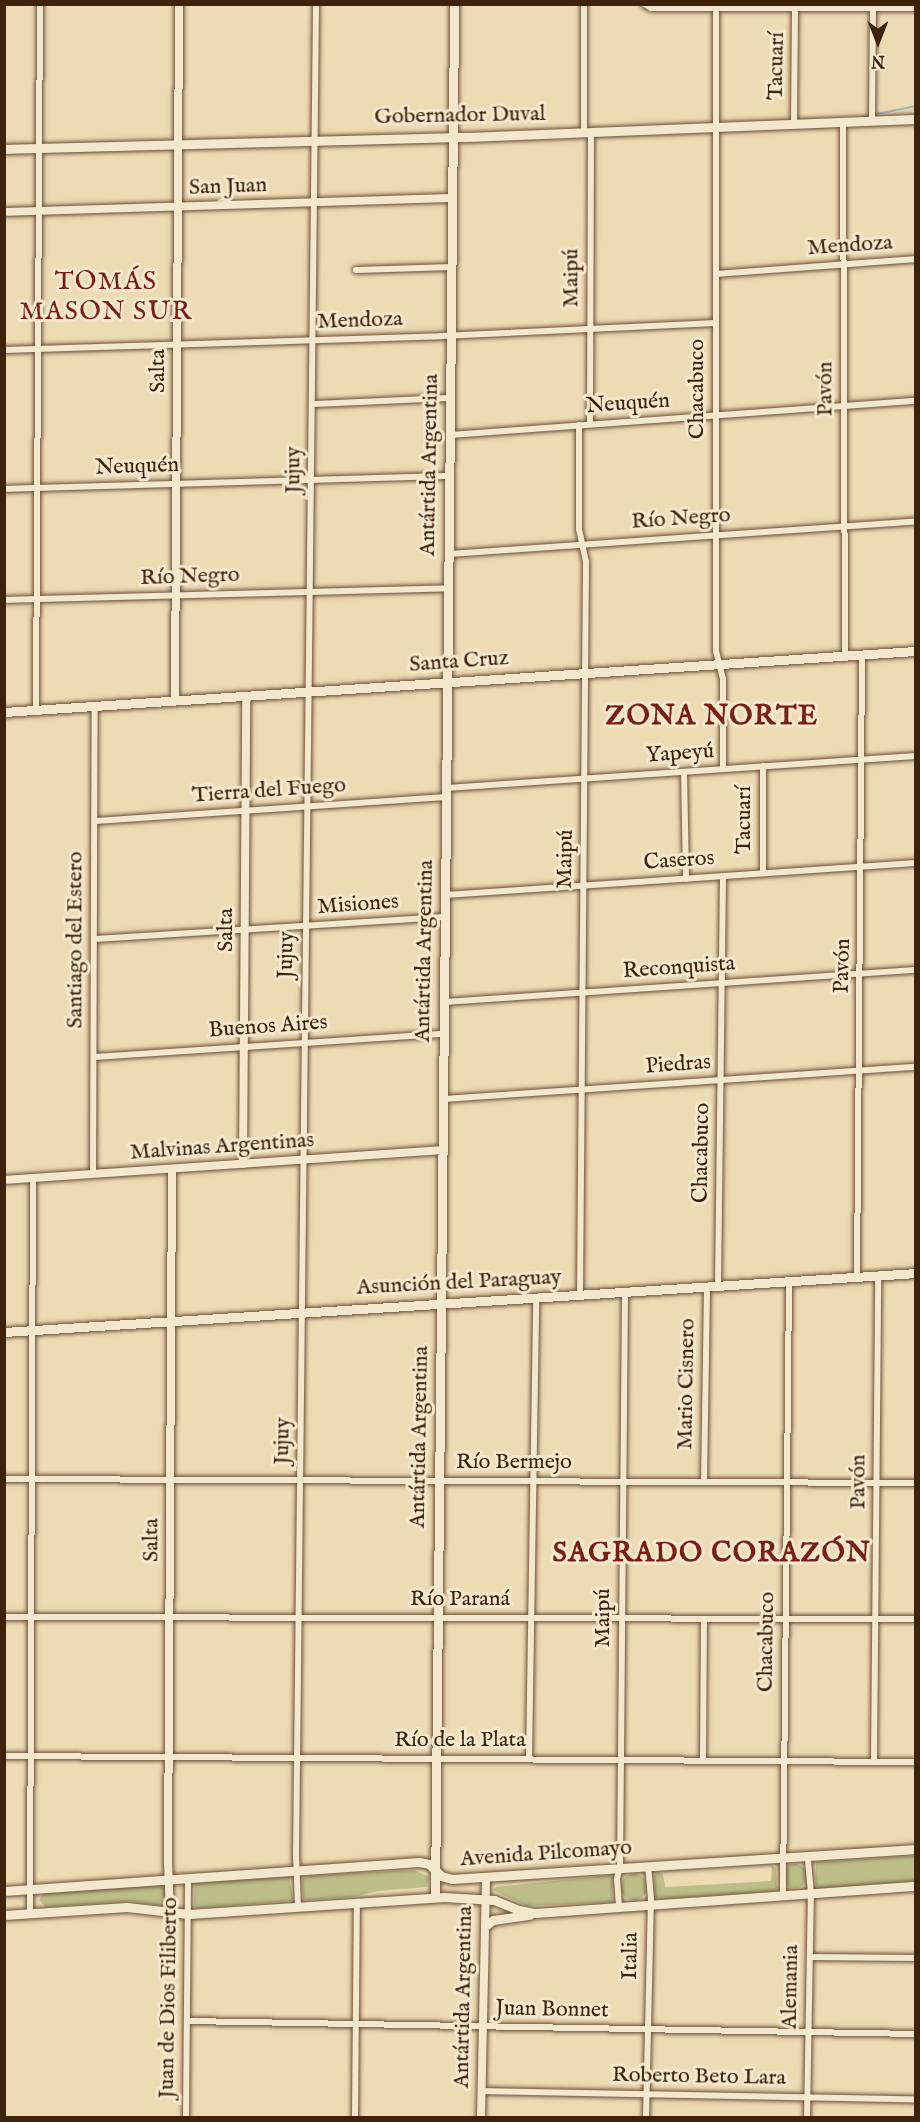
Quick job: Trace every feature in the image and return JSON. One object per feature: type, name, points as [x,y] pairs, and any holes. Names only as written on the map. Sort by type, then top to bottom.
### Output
[{"type":"main road","name":"Antártida Argentina","points":[[435,1897],[454,4]]},
{"type":"main road","name":"Gobernador Duval","points":[[4,149],[587,132],[915,119]]},
{"type":"main road","name":"Santa Cruz","points":[[4,712],[915,651]]},
{"type":"main road","name":"Asunción del Paraguay","points":[[4,1332],[915,1273]]},
{"type":"main road","name":"Avenida Pilcomayo","points":[[4,1891],[422,1862],[447,1879],[915,1849]]},
{"type":"main road","name":"Avenida Pilcomayo","points":[[4,1915],[127,1907],[189,1914],[435,1897],[485,1899],[501,1902],[525,1912],[538,1913],[915,1886]]},
{"type":"main road","points":[[485,1926],[493,1920],[538,1913]]},
{"type":"street","points":[[36,710],[40,4]]},
{"type":"street","name":"Salta","points":[[175,701],[179,4]]},
{"type":"street","name":"Jujuy","points":[[298,1907],[297,1758],[311,592],[315,4]]},
{"type":"street","name":"Maipú","points":[[584,4],[590,424]]},
{"type":"street","points":[[644,4],[651,8],[915,8]]},
{"type":"street","name":"Chacabuco","points":[[716,8],[716,651],[723,679],[723,769]]},
{"type":"street","name":"Tacuarí","points":[[794,124],[795,8]]},
{"type":"street","points":[[872,121],[873,8]]},
{"type":"street","name":"Pavón","points":[[843,122],[845,656]]},
{"type":"street","name":"San Juan","points":[[4,212],[453,198]]},
{"type":"street","name":"Mendoza","points":[[716,274],[915,259]]},
{"type":"street","points":[[357,270],[452,267]]},
{"type":"street","name":"Mendoza","points":[[4,350],[313,341],[716,323]]},
{"type":"street","points":[[312,404],[451,398]]},
{"type":"street","name":"Neuquén","points":[[450,435],[915,401]]},
{"type":"street","name":"Maipú","points":[[579,425],[579,529],[586,562],[580,1295]]},
{"type":"street","name":"Neuquén","points":[[4,489],[450,476]]},
{"type":"street","name":"Río Negro","points":[[449,554],[915,521]]},
{"type":"street","name":"Río Negro","points":[[4,600],[448,588]]},
{"type":"street","name":"Pavón","points":[[857,1277],[862,655]]},
{"type":"street","name":"Salta","points":[[243,1164],[246,696]]},
{"type":"street","name":"Santiago del Estero","points":[[93,1174],[95,706]]},
{"type":"street","name":"Yapeyú","points":[[446,793],[584,778],[915,756]]},
{"type":"street","name":"Tacuarí","points":[[763,766],[763,873]]},
{"type":"street","points":[[684,772],[686,879]]},
{"type":"street","name":"Tierra del Fuego","points":[[95,821],[307,807],[446,793]]},
{"type":"street","name":"Caseros","points":[[445,895],[915,863]]},
{"type":"street","name":"Chacabuco","points":[[718,1286],[723,876]]},
{"type":"street","name":"Misiones","points":[[94,939],[445,917]]},
{"type":"street","name":"Reconquista","points":[[444,1002],[915,970]]},
{"type":"street","name":"Buenos Aires","points":[[94,1056],[444,1034]]},
{"type":"street","name":"Piedras","points":[[443,1099],[915,1067]]},
{"type":"street","name":"Malvinas Argentinas","points":[[4,1180],[443,1150]]},
{"type":"street","name":"Salta","points":[[170,1912],[168,1757],[172,1169]]},
{"type":"street","points":[[30,1914],[33,1178]]},
{"type":"street","name":"Pavón","points":[[874,1762],[878,1275]]},
{"type":"street","name":"Chacabuco","points":[[783,1896],[789,1281]]},
{"type":"street","name":"Mario Cisnero","points":[[704,1482],[706,1287]]},
{"type":"street","name":"Maipú","points":[[619,1907],[617,1878],[620,1868],[625,1292]]},
{"type":"street","points":[[529,1759],[536,1298]]},
{"type":"street","name":"Río Bermejo","points":[[4,1479],[915,1483]]},
{"type":"street","name":"Río Paraná","points":[[4,1617],[915,1619]]},
{"type":"street","points":[[703,1759],[704,1619]]},
{"type":"street","name":"Río de la Plata","points":[[4,1756],[915,1762]]},
{"type":"street","name":"Alemania","points":[[807,2118],[811,1894],[808,1856]]},
{"type":"street","name":"Italia","points":[[646,2118],[650,1905],[648,1867]]},
{"type":"street","name":"Antártida Argentina","points":[[481,2118],[486,1877]]},
{"type":"street","name":"Juan de Dios Filiberto","points":[[186,2118],[188,1878]]},
{"type":"street","points":[[355,2118],[357,1903]]},
{"type":"street","points":[[810,1957],[915,1958]]},
{"type":"street","name":"Juan Bonnet","points":[[187,2021],[915,2034]]},
{"type":"street","name":"Roberto Beto Lara","points":[[482,2091],[915,2099]]},
{"type":"green space","points":[[915,1857],[914,1881],[819,1888],[815,1885],[816,1862]]},
{"type":"green space","points":[[795,1864],[804,1867],[807,1876],[804,1885],[795,1888],[786,1885],[783,1876],[786,1867]]},
{"type":"green space","points":[[772,1866],[776,1868],[777,1888],[775,1891],[659,1899],[655,1897],[654,1876],[657,1872],[663,1874],[665,1887],[771,1881]]},
{"type":"green space","points":[[414,1870],[429,1877],[427,1887],[378,1891],[353,1897],[307,1900],[303,1898],[302,1880],[304,1876]]},
{"type":"green space","points":[[634,1874],[643,1878],[647,1887],[643,1896],[634,1900],[625,1896],[621,1887],[625,1878]]},
{"type":"green space","points":[[610,1875],[613,1878],[612,1902],[527,1906],[493,1890],[496,1887]]},
{"type":"green space","points":[[289,1877],[293,1898],[291,1901],[198,1908],[194,1906],[195,1883]]},
{"type":"green space","points":[[161,1885],[165,1888],[166,1903],[163,1906],[130,1901],[46,1907],[39,1900],[44,1893]]},
{"type":"waterway","points":[[862,117],[916,106]]},
{"type":"district","name":"TOMÁS MASON SUR","points":[[106,297]]},
{"type":"district","name":"ZONA NORTE","points":[[712,717]]},
{"type":"district","name":"SAGRADO CORAZÓN","points":[[712,1554]]}]
